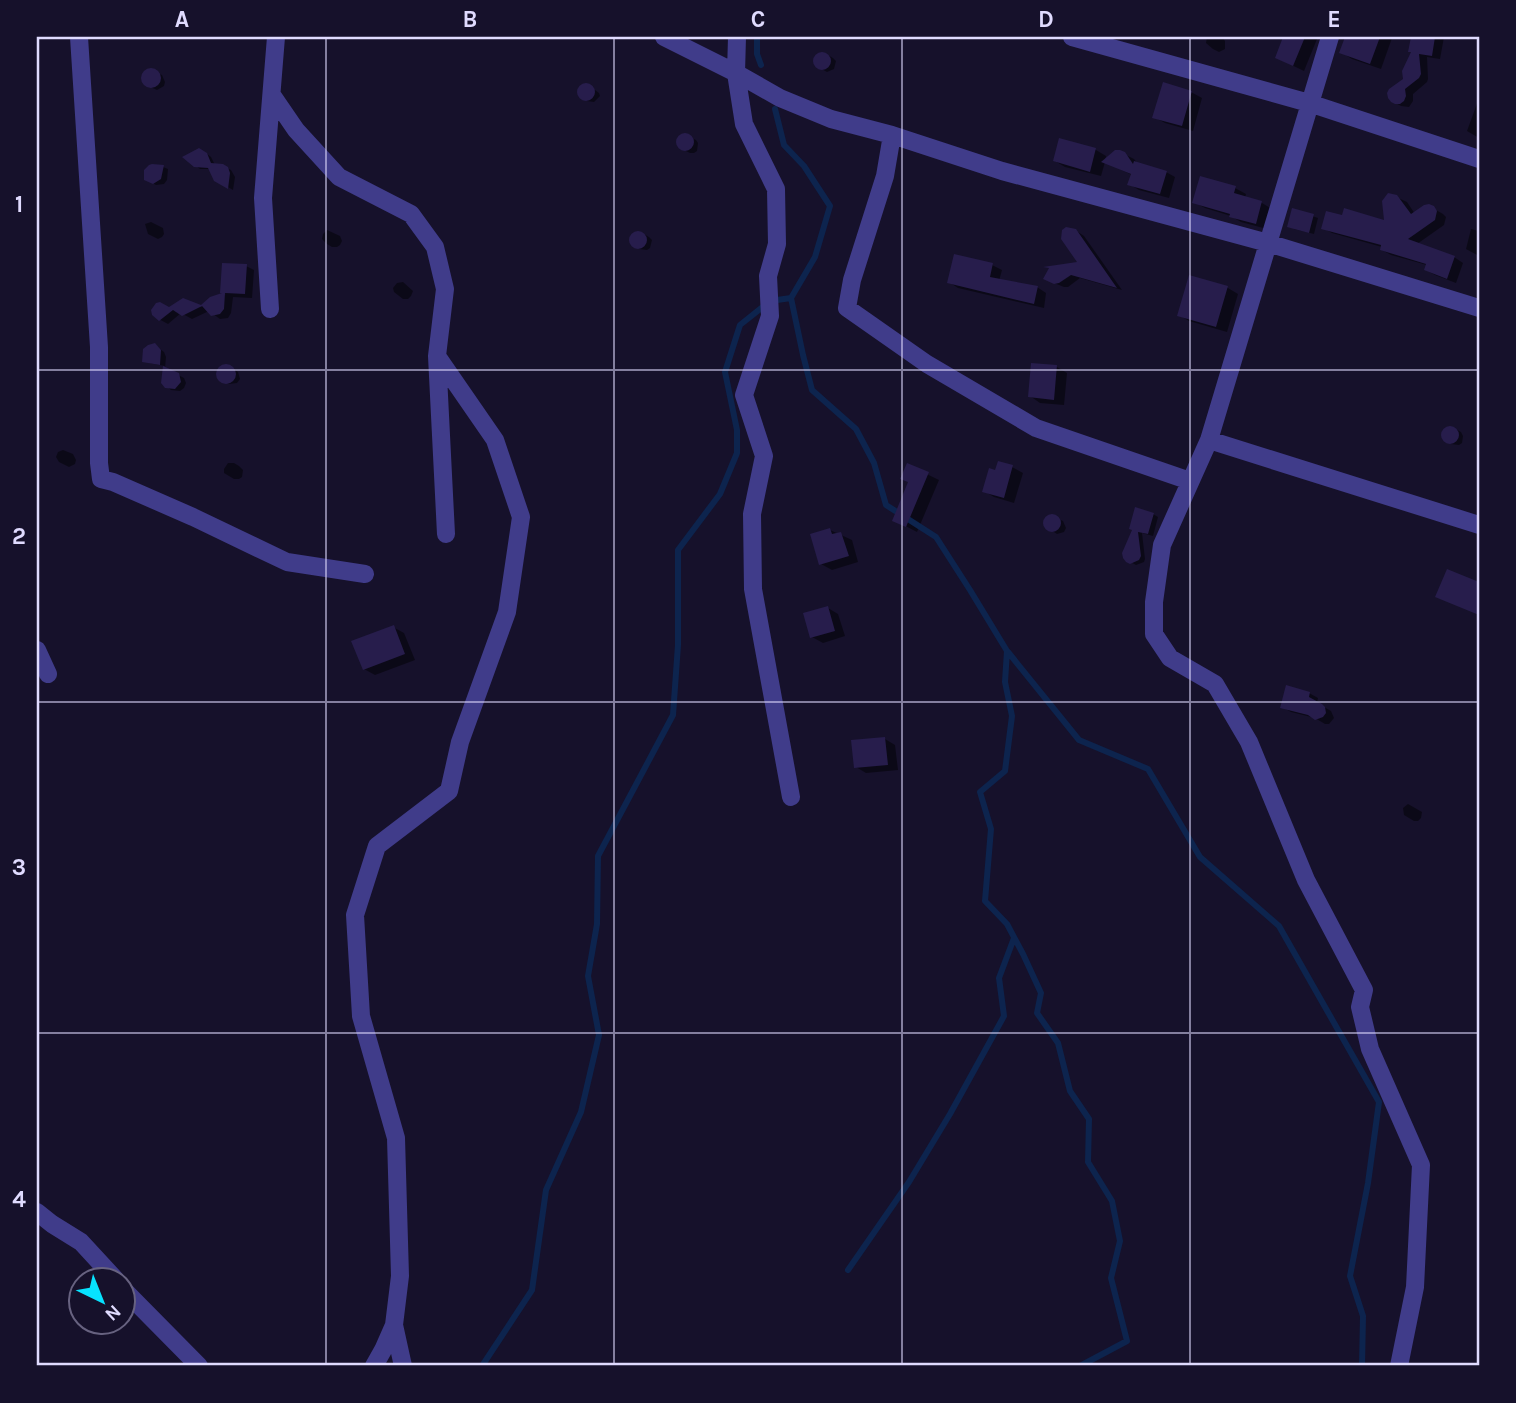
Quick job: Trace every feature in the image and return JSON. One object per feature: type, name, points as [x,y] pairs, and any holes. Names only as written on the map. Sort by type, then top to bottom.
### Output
[{"type":"street","points":[[79,37],[99,347],[101,478],[193,516],[287,562],[365,574]]},
{"type":"street","points":[[271,309],[263,198],[276,37]]},
{"type":"street","points":[[664,37],[780,98],[831,118],[1002,171],[1268,243],[1479,308]]},
{"type":"street","points":[[737,37],[736,73],[744,124],[776,189],[777,244],[768,276],[770,316],[744,395],[764,456],[752,514],[753,589],[791,796]]},
{"type":"street","points":[[1072,37],[1310,103],[1479,159]]},
{"type":"street","points":[[1329,37],[1209,440],[1162,545],[1154,602],[1154,634],[1170,659],[1215,684],[1249,742],[1306,880],[1364,990],[1360,1007],[1370,1049],[1421,1165],[1415,1287],[1399,1366]]},
{"type":"street","points":[[272,95],[296,130],[338,177],[411,214],[435,247],[445,289],[437,356],[446,534]]},
{"type":"street","points":[[892,135],[885,176],[852,280],[848,309],[928,364],[1036,428],[1190,481]]},
{"type":"street","points":[[374,1366],[394,1325],[401,1276],[396,1138],[361,1016],[355,915],[377,846],[449,791],[460,742],[507,612],[521,517],[495,440],[437,356]]},
{"type":"street","points":[[1209,440],[1479,525]]},
{"type":"street","points":[[37,650],[48,674]]},
{"type":"street","points":[[37,1212],[81,1242],[103,1266]]},
{"type":"street","points":[[136,1301],[199,1366]]},
{"type":"street","points":[[394,1325],[403,1366]]},
{"type":"building","points":[[1283,37],[1305,37],[1293,66],[1275,58]]},
{"type":"building","points":[[1345,37],[1380,37],[1370,64],[1339,53]]},
{"type":"building","points":[[1411,37],[1435,37],[1432,56],[1419,54],[1421,74],[1405,89],[1404,101],[1395,104],[1388,98],[1387,93],[1403,79],[1402,71],[1411,52],[1408,52]]},
{"type":"building","points":[[818,52],[826,52],[831,61],[829,68],[818,70],[813,65],[813,57]]},
{"type":"building","points":[[151,68],[158,71],[161,78],[158,85],[151,88],[144,85],[141,78],[144,71]]},
{"type":"building","points":[[1163,82],[1192,91],[1182,126],[1152,118]]},
{"type":"building","points":[[582,83],[590,83],[595,92],[593,99],[582,101],[577,96],[577,88]]},
{"type":"building","points":[[681,133],[689,133],[694,142],[692,149],[681,151],[676,146],[676,138]]},
{"type":"building","points":[[1059,138],[1096,148],[1090,172],[1053,161]]},
{"type":"building","points":[[199,148],[207,153],[211,163],[228,167],[228,189],[214,181],[208,168],[194,167],[182,157]]},
{"type":"building","points":[[1115,150],[1125,152],[1133,164],[1134,161],[1167,171],[1160,194],[1127,185],[1131,174],[1101,162]]},
{"type":"building","points":[[152,164],[164,165],[161,179],[153,184],[144,180],[144,170]]},
{"type":"building","points":[[1200,176],[1236,186],[1234,193],[1262,201],[1256,224],[1192,203]]},
{"type":"building","points":[[1388,193],[1397,195],[1411,214],[1424,205],[1434,206],[1437,211],[1435,220],[1408,239],[1455,256],[1447,279],[1424,270],[1426,264],[1380,250],[1381,245],[1321,229],[1326,211],[1342,215],[1344,208],[1384,220],[1382,201]]},
{"type":"building","points":[[1292,208],[1314,214],[1309,233],[1287,227]]},
{"type":"building","points":[[1066,227],[1076,229],[1117,288],[1071,275],[1054,284],[1043,279],[1049,268],[1043,267],[1077,262],[1061,239],[1062,230]]},
{"type":"building","points":[[634,231],[642,231],[647,240],[645,247],[634,249],[629,244],[629,236]]},
{"type":"building","points":[[954,254],[993,263],[990,277],[1038,286],[1034,304],[947,283]]},
{"type":"building","points":[[222,263],[247,264],[245,294],[225,293],[224,309],[220,314],[211,316],[202,306],[182,316],[173,310],[159,321],[152,315],[151,310],[156,303],[160,302],[169,307],[183,298],[201,305],[210,297],[222,293]]},
{"type":"building","points":[[1189,275],[1228,286],[1216,327],[1177,316]]},
{"type":"building","points":[[155,343],[161,350],[160,365],[142,362],[143,349]]},
{"type":"building","points":[[1031,363],[1057,365],[1054,400],[1028,397]]},
{"type":"building","points":[[226,364],[233,367],[236,374],[233,381],[226,384],[219,381],[216,374],[219,367]]},
{"type":"building","points":[[163,366],[179,373],[181,382],[175,389],[165,388],[161,383]]},
{"type":"building","points":[[1446,426],[1454,426],[1459,435],[1457,442],[1446,444],[1441,439],[1441,431]]},
{"type":"building","points":[[998,461],[1013,465],[1004,498],[982,492],[989,468],[995,470]]},
{"type":"building","points":[[907,463],[929,472],[906,527],[892,521],[908,482],[900,479]]},
{"type":"building","points":[[1135,507],[1154,513],[1148,534],[1138,532],[1141,556],[1130,564],[1123,558],[1122,553],[1132,530],[1129,529]]},
{"type":"building","points":[[1048,514],[1056,514],[1061,523],[1059,530],[1048,532],[1043,527],[1043,519]]},
{"type":"building","points":[[830,528],[832,534],[841,532],[849,556],[819,565],[810,534]]},
{"type":"building","points":[[1447,569],[1479,582],[1479,615],[1435,597]]},
{"type":"building","points":[[828,606],[835,631],[810,638],[803,613]]},
{"type":"building","points":[[394,625],[405,654],[363,670],[351,641]]},
{"type":"building","points":[[1286,685],[1310,692],[1309,697],[1325,707],[1326,713],[1323,717],[1315,720],[1308,715],[1280,708]]},
{"type":"building","points":[[885,737],[888,765],[854,768],[851,740]]},
{"type":"waterway","points":[[757,37],[757,54],[761,65]]},
{"type":"waterway","points":[[482,1366],[532,1290],[546,1190],[581,1112],[599,1035],[588,976],[597,924],[598,856],[673,715],[678,645],[678,550],[720,494],[737,453],[737,430],[725,372],[740,325],[770,301],[791,298],[815,257],[830,206],[804,166],[784,145],[775,109]]},
{"type":"waterway","points":[[791,298],[812,390],[856,429],[874,463],[886,505],[936,537],[1007,651],[1005,682],[1012,716],[1005,771],[980,792],[991,829],[985,901],[1007,924],[1041,993],[1037,1013],[1058,1043],[1070,1091],[1089,1119],[1088,1162],[1112,1201],[1120,1241],[1111,1278],[1127,1341],[1080,1366]]},
{"type":"waterway","points":[[1008,652],[1079,740],[1148,769],[1200,857],[1279,926],[1379,1102],[1368,1183],[1350,1276],[1363,1316],[1362,1366]]},
{"type":"waterway","points":[[848,1270],[909,1182],[1004,1016],[999,978],[1014,938]]}]
